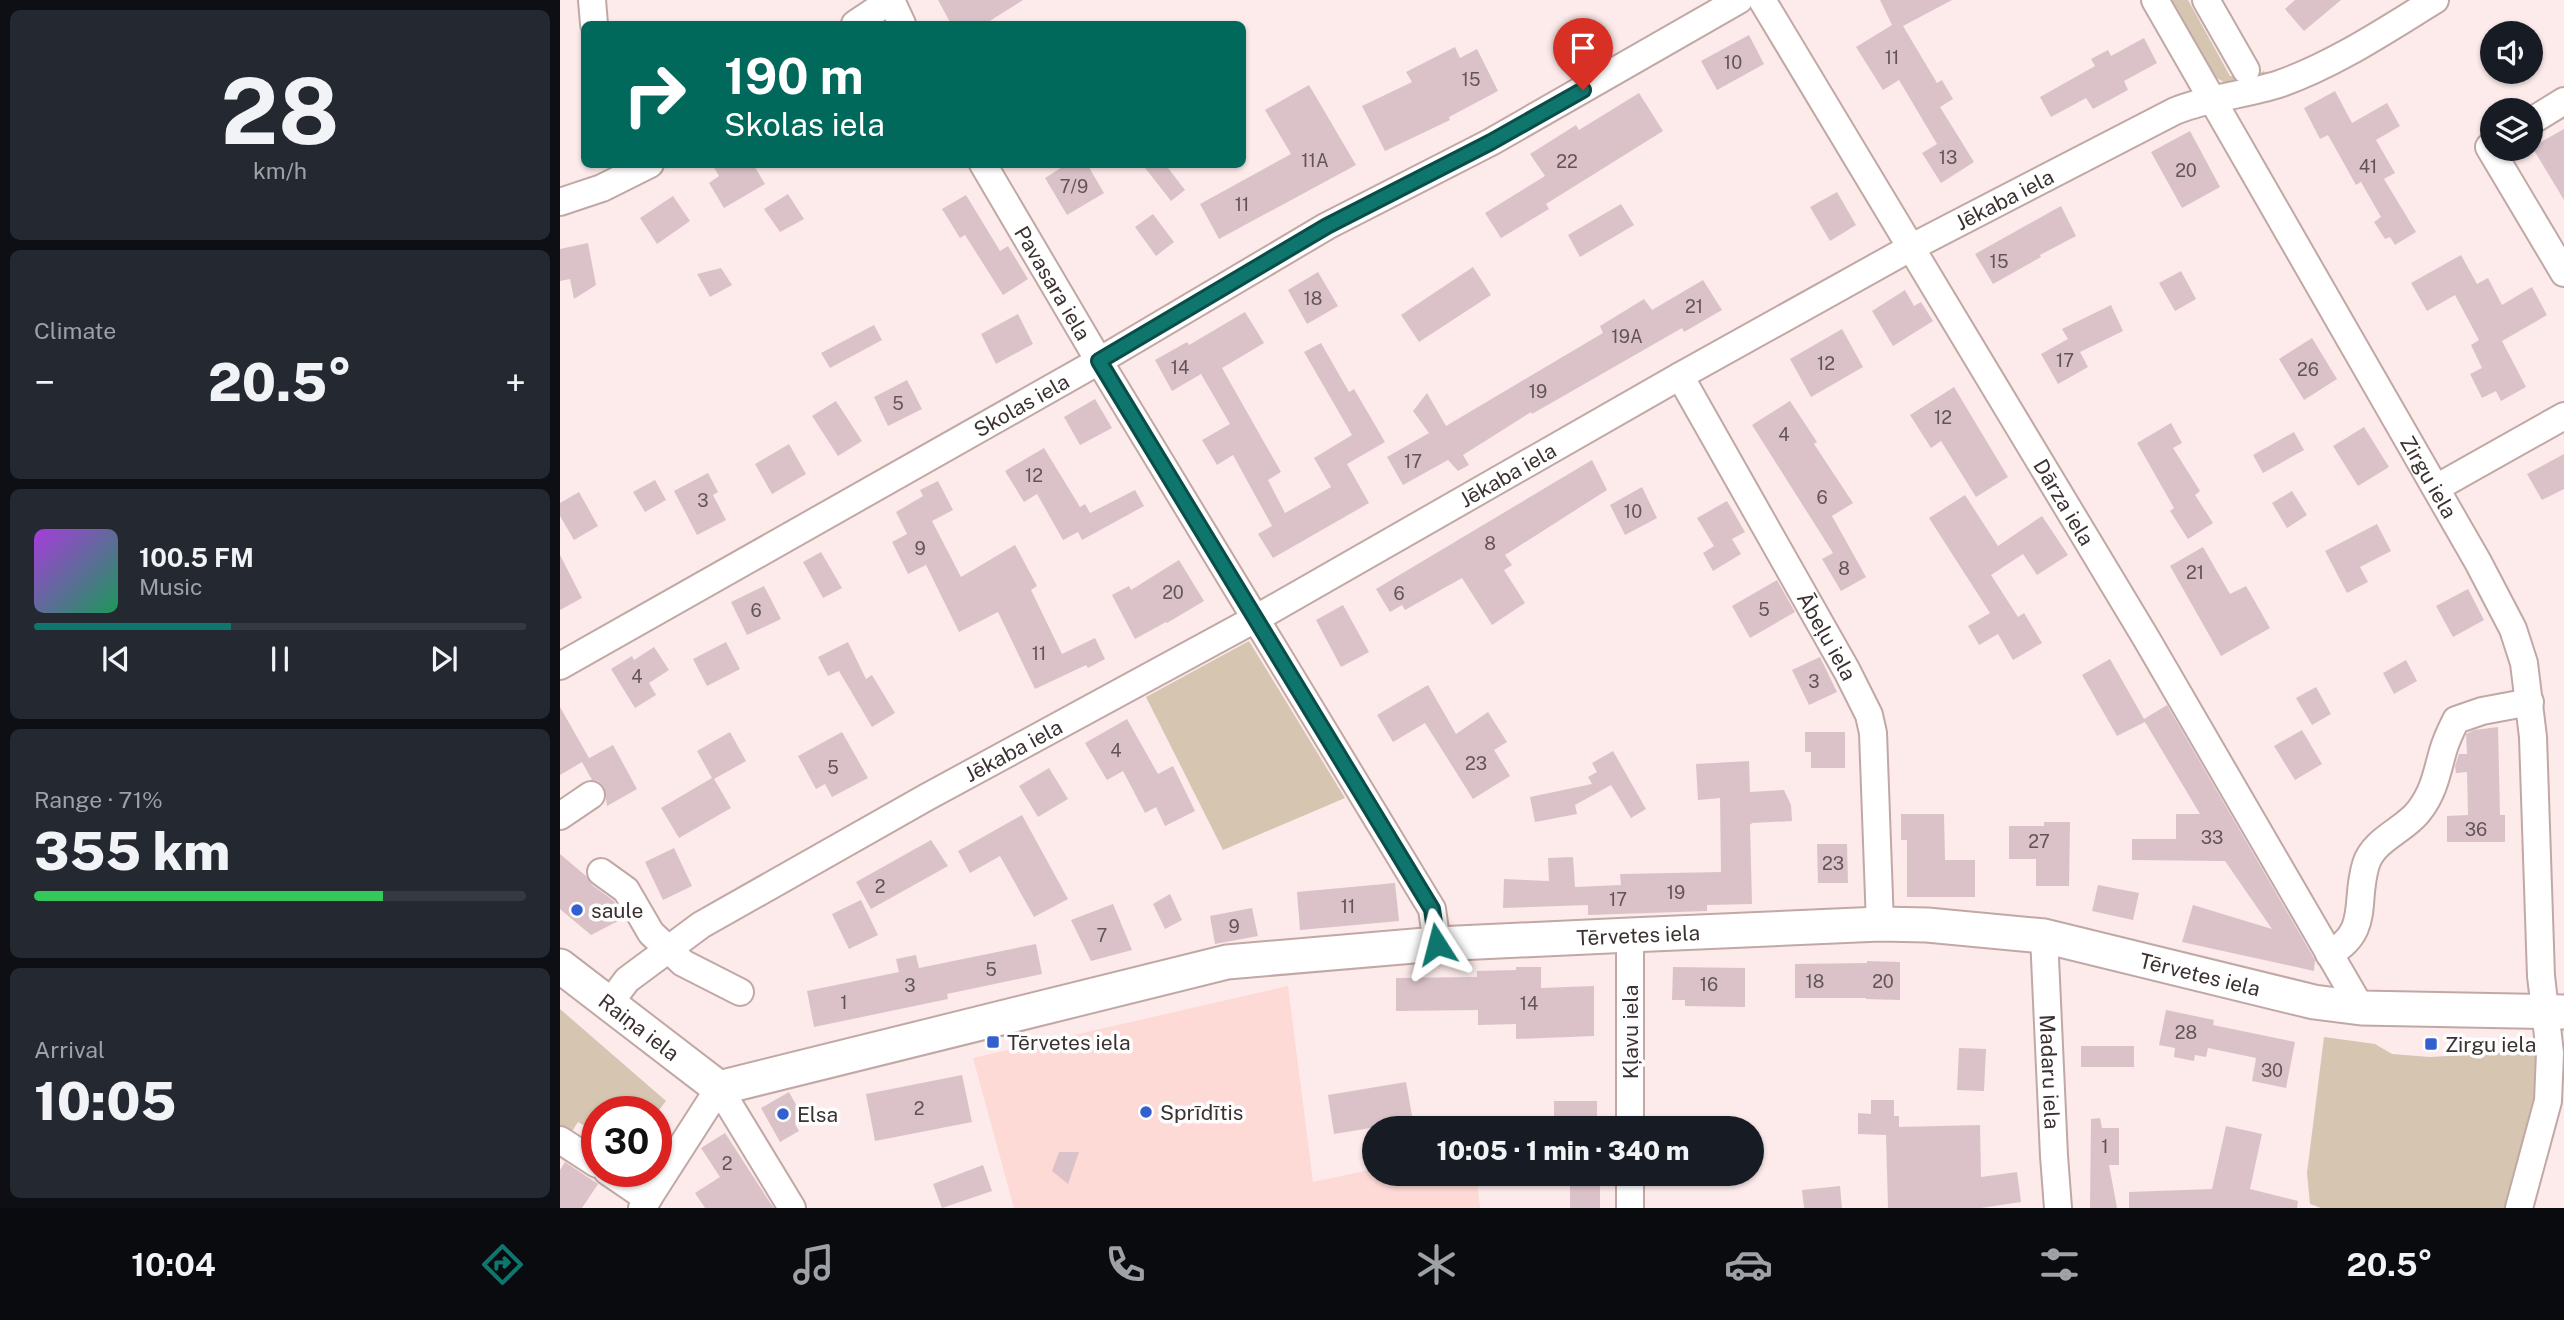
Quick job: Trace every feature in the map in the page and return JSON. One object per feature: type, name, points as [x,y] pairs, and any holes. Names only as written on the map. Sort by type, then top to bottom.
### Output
[{"type":"main road","name":"Tērvetes iela","points":[[719,1088],[1227,962],[1437,944],[1630,934],[1880,924],[1927,925],[2044,936],[2314,1002],[2361,1008],[2555,1012]]},
{"type":"main road","name":"Raiņa iela","points":[[560,965],[719,1088]]},
{"type":"street","points":[[592,0],[594,21]]},
{"type":"street","points":[[860,21],[891,0],[901,21]]},
{"type":"street","name":"Skolas iela","points":[[560,666],[1099,361],[1327,226],[1491,142],[1739,0]]},
{"type":"street","name":"Dārza iela","points":[[1762,0],[2146,638],[2361,1008]]},
{"type":"street","name":"Zirgu iela","points":[[2155,0],[2436,488],[2513,629],[2524,663],[2530,702],[2541,976],[2555,1012],[2550,1043],[2548,1101],[2519,1208]]},
{"type":"street","points":[[2206,0],[2246,70]]},
{"type":"street","name":"Jēkaba iela","points":[[609,1004],[627,979],[701,925],[927,797],[1255,619],[1912,247],[2175,111],[2212,97],[2275,85],[2319,68],[2435,0]]},
{"type":"street","points":[[2543,114],[2564,101]]},
{"type":"street","points":[[2497,161],[2564,272]]},
{"type":"street","points":[[560,202],[603,188],[616,173],[635,168]]},
{"type":"street","name":"Pavasara iela","points":[[985,168],[1099,361],[1432,909],[1437,944]]},
{"type":"street","name":"Ābeļu iela","points":[[1680,376],[1847,671],[1869,715],[1873,733],[1880,924]]},
{"type":"street","points":[[2436,488],[2564,416]]},
{"type":"street","points":[[2329,954],[2345,945],[2356,930],[2366,861],[2381,842],[2404,827],[2419,812],[2434,787],[2444,748],[2456,720],[2482,711],[2530,702]]},
{"type":"street","points":[[560,816],[591,796]]},
{"type":"street","points":[[601,872],[626,890],[652,933],[683,963],[740,992]]},
{"type":"street","name":"Kļavu iela","points":[[1630,934],[1630,1116]]},
{"type":"street","name":"Madaru iela","points":[[2044,936],[2053,1156],[2058,1208]]},
{"type":"street","points":[[625,1187],[645,1204],[719,1088],[792,1208]]},
{"type":"street","points":[[560,1140],[581,1154]]},
{"type":"street","points":[[1630,1186],[1630,1208]]},
{"type":"shaded area","points":[[2170,0],[2188,0],[2230,76],[2250,78],[2264,71],[2269,79],[2227,84],[2212,75]]},
{"type":"shaded area","points":[[1249,641],[1345,798],[1223,850],[1146,697]]},
{"type":"shaded area","name":"Sprīdītis","points":[[1288,986],[1313,1182],[1362,1172],[1362,1186],[1477,1186],[1480,1208],[1014,1208],[973,1058]]},
{"type":"shaded area","points":[[560,1009],[660,1096],[581,1096],[581,1124],[578,1122],[560,1150]]},
{"type":"shaded area","points":[[2324,1037],[2375,1044],[2392,1054],[2430,1057],[2536,1051],[2535,1113],[2509,1208],[2321,1208],[2310,1204],[2307,1173]]},
{"type":"building","points":[[938,0],[1023,0],[990,21],[949,21]]},
{"type":"building","points":[[1880,0],[1952,0],[1903,26],[1937,83],[1942,80],[1953,99],[1940,107],[1974,162],[1941,183],[1922,153],[1937,144],[1899,80],[1883,90],[1856,47],[1892,25]]},
{"type":"building","points":[[2295,0],[2341,0],[2304,31],[2285,9]]},
{"type":"building","points":[[1749,35],[1764,64],[1717,90],[1701,61]]},
{"type":"building","points":[[2144,38],[2157,63],[2124,81],[2128,90],[2093,109],[2086,98],[2051,117],[2040,97],[2095,66],[2091,59],[2108,50],[2111,56]]},
{"type":"building","points":[[1455,47],[1460,58],[1477,49],[1498,91],[1449,117],[1450,120],[1385,151],[1362,106],[1412,82],[1406,72]]},
{"type":"building","points":[[1309,85],[1356,165],[1219,239],[1200,204],[1291,154],[1265,110]]},
{"type":"building","points":[[2335,91],[2352,123],[2387,103],[2400,126],[2376,140],[2395,173],[2384,179],[2416,232],[2395,245],[2390,237],[2385,239],[2374,222],[2381,217],[2361,182],[2356,185],[2328,135],[2320,139],[2304,108]]},
{"type":"building","points":[[1639,93],[1663,131],[1546,204],[1549,209],[1501,238],[1485,213],[1545,176],[1530,154],[1576,125],[1579,130]]},
{"type":"building","points":[[2564,129],[2564,200],[2540,161],[2543,161],[2543,141]]},
{"type":"building","points":[[2190,131],[2220,187],[2182,208],[2151,152]]},
{"type":"building","points":[[714,168],[755,168],[765,184],[724,208],[709,183],[719,176]]},
{"type":"building","points":[[1061,168],[1089,168],[1104,193],[1067,215],[1045,178]]},
{"type":"building","points":[[1145,168],[1168,168],[1185,190],[1171,201]]},
{"type":"building","points":[[1837,192],[1856,225],[1830,241],[1810,207]]},
{"type":"building","points":[[788,194],[804,219],[780,232],[764,209]]},
{"type":"building","points":[[966,195],[1000,251],[1008,246],[1028,279],[1003,295],[965,235],[960,238],[942,209]]},
{"type":"building","points":[[673,196],[690,221],[657,244],[640,218]]},
{"type":"building","points":[[1621,204],[1634,225],[1580,257],[1568,235]]},
{"type":"building","points":[[2061,206],[2076,236],[1993,284],[1975,254]]},
{"type":"building","points":[[1153,214],[1174,242],[1156,256],[1135,227]]},
{"type":"building","points":[[588,243],[596,285],[574,299],[570,279],[560,281],[560,249]]},
{"type":"building","points":[[2461,255],[2477,284],[2488,278],[2502,305],[2532,287],[2547,315],[2502,341],[2526,387],[2501,401],[2496,391],[2482,398],[2470,374],[2482,368],[2471,345],[2479,340],[2455,295],[2427,311],[2411,283]]},
{"type":"building","points":[[1473,267],[1491,295],[1419,342],[1401,315]]},
{"type":"building","points":[[721,268],[732,285],[710,297],[697,274]]},
{"type":"building","points":[[2181,271],[2196,299],[2175,311],[2159,283]]},
{"type":"building","points":[[1318,272],[1338,306],[1307,324],[1288,290]]},
{"type":"building","points":[[1703,280],[1722,310],[1684,332],[1682,328],[1532,414],[1531,412],[1463,455],[1469,465],[1458,471],[1448,460],[1403,485],[1387,457],[1429,433],[1413,411],[1427,393],[1446,426],[1603,333],[1600,326],[1644,299],[1652,310]]},
{"type":"building","points":[[1905,290],[1914,306],[1921,302],[1933,321],[1893,346],[1872,311]]},
{"type":"building","points":[[2111,305],[2123,331],[2080,352],[2088,367],[2058,384],[2041,354],[2068,339],[2062,329]]},
{"type":"building","points":[[1245,312],[1264,343],[1222,368],[1281,472],[1268,480],[1285,513],[1331,487],[1314,458],[1352,435],[1304,352],[1321,343],[1349,392],[1354,389],[1385,442],[1347,464],[1369,503],[1273,558],[1258,534],[1272,526],[1233,455],[1217,465],[1202,440],[1230,424],[1201,374],[1172,391],[1155,360],[1187,342],[1189,345]]},
{"type":"building","points":[[1018,314],[1033,344],[996,364],[981,334]]},
{"type":"building","points":[[874,325],[882,340],[830,368],[821,353]]},
{"type":"building","points":[[1842,329],[1863,367],[1811,397],[1790,359]]},
{"type":"building","points":[[2312,338],[2337,379],[2304,400],[2279,359]]},
{"type":"building","points":[[907,380],[922,409],[888,426],[874,397]]},
{"type":"building","points":[[1954,387],[2008,477],[1976,497],[1941,441],[1931,448],[1910,415]]},
{"type":"building","points":[[1095,399],[1112,428],[1080,445],[1064,417]]},
{"type":"building","points":[[836,401],[862,441],[838,456],[812,416]]},
{"type":"building","points":[[1790,401],[1817,442],[1814,444],[1853,503],[1832,516],[1866,577],[1841,591],[1822,559],[1833,553],[1752,425]]},
{"type":"building","points":[[2171,423],[2182,443],[2173,448],[2200,491],[2195,495],[2213,523],[2188,539],[2170,511],[2174,508],[2137,443]]},
{"type":"building","points":[[2364,427],[2389,467],[2358,486],[2333,446]]},
{"type":"building","points":[[2294,432],[2304,450],[2263,473],[2253,455]]},
{"type":"building","points":[[789,444],[806,474],[772,494],[755,464]]},
{"type":"building","points":[[1044,448],[1080,507],[1085,504],[1090,513],[1135,490],[1144,506],[1082,540],[1078,532],[1063,540],[1037,494],[1024,502],[1005,471]]},
{"type":"building","points":[[2564,454],[2564,489],[2542,500],[2527,474]]},
{"type":"building","points":[[1592,460],[1607,490],[1505,555],[1512,565],[1504,570],[1525,603],[1492,625],[1462,578],[1405,610],[1402,605],[1390,612],[1376,589]]},
{"type":"building","points":[[708,473],[718,492],[713,495],[726,520],[697,535],[674,491]]},
{"type":"building","points":[[655,480],[666,500],[645,512],[633,492]]},
{"type":"building","points":[[938,481],[953,510],[932,521],[961,577],[1015,545],[1037,586],[1031,590],[1062,654],[1095,638],[1105,659],[1035,689],[998,612],[959,632],[926,565],[908,574],[892,542],[907,534],[896,512],[923,496],[920,490]]},
{"type":"building","points":[[1642,487],[1657,518],[1625,535],[1610,505]]},
{"type":"building","points":[[2292,491],[2307,515],[2287,528],[2272,503]]},
{"type":"building","points":[[579,492],[598,526],[574,540],[560,516],[560,503]]},
{"type":"building","points":[[1965,495],[1998,546],[2042,516],[2068,555],[2037,575],[2023,554],[1991,575],[2018,617],[2024,613],[2042,643],[2013,660],[1998,634],[1979,645],[1968,626],[1990,613],[1929,518]]},
{"type":"building","points":[[1727,501],[1745,532],[1732,539],[1741,554],[1713,571],[1703,553],[1714,546],[1697,518]]},
{"type":"building","points":[[2377,524],[2391,551],[2360,567],[2368,582],[2347,593],[2325,551]]},
{"type":"building","points":[[2203,547],[2230,594],[2246,586],[2270,628],[2221,656],[2170,566]]},
{"type":"building","points":[[821,552],[842,588],[823,598],[803,562]]},
{"type":"building","points":[[560,555],[582,598],[560,610]]},
{"type":"building","points":[[1179,560],[1204,601],[1135,639],[1112,595],[1129,586],[1131,590]]},
{"type":"building","points":[[1777,580],[1795,612],[1750,638],[1732,606]]},
{"type":"building","points":[[764,586],[781,619],[747,635],[731,602]]},
{"type":"building","points":[[2468,589],[2484,620],[2453,637],[2436,606]]},
{"type":"building","points":[[1343,605],[1369,652],[1341,667],[1316,620]]},
{"type":"building","points":[[726,642],[740,669],[707,686],[693,659]]},
{"type":"building","points":[[848,642],[866,679],[872,675],[895,713],[872,727],[839,671],[828,676],[818,657]]},
{"type":"building","points":[[654,647],[669,670],[649,683],[656,695],[635,708],[611,669],[632,656],[634,660]]},
{"type":"building","points":[[1820,657],[1837,692],[1809,705],[1792,670]]},
{"type":"building","points":[[2110,659],[2144,719],[2167,705],[2315,960],[2314,971],[2182,942],[2193,905],[2272,929],[2225,861],[2132,860],[2132,839],[2176,839],[2176,814],[2200,814],[2145,722],[2117,736],[2082,675]]},
{"type":"building","points":[[2406,660],[2417,681],[2394,694],[2383,673]]},
{"type":"building","points":[[1428,685],[1456,734],[1488,712],[1507,742],[1494,750],[1510,776],[1473,799],[1425,723],[1393,742],[1377,715]]},
{"type":"building","points":[[2316,687],[2331,714],[2312,725],[2296,698]]},
{"type":"building","points":[[560,707],[589,758],[560,775]]},
{"type":"building","points":[[1127,719],[1158,774],[1173,766],[1195,811],[1165,826],[1156,807],[1145,813],[1123,771],[1107,780],[1085,743]]},
{"type":"building","points":[[2498,727],[2500,815],[2505,815],[2505,842],[2447,842],[2447,816],[2468,815],[2467,772],[2456,773],[2455,766],[2459,754],[2467,754],[2466,734],[2474,730]]},
{"type":"building","points":[[2302,730],[2322,764],[2295,780],[2274,746]]},
{"type":"building","points":[[730,732],[746,761],[714,779],[731,808],[679,838],[661,808],[712,778],[697,751]]},
{"type":"building","points":[[842,732],[868,778],[832,797],[825,784],[816,789],[798,756]]},
{"type":"building","points":[[1805,732],[1845,732],[1845,768],[1811,768],[1811,752],[1805,752]]},
{"type":"building","points":[[613,745],[637,789],[607,806],[604,787],[598,781],[592,780],[582,762]]},
{"type":"building","points":[[1613,751],[1646,809],[1631,818],[1611,785],[1575,805],[1577,814],[1535,822],[1530,797],[1592,784],[1588,777],[1597,772],[1592,763]]},
{"type":"building","points":[[1749,761],[1750,792],[1784,790],[1791,805],[1792,821],[1750,825],[1752,904],[1707,905],[1707,911],[1588,915],[1588,905],[1503,908],[1504,879],[1549,881],[1548,858],[1573,857],[1575,887],[1621,885],[1620,874],[1721,872],[1720,798],[1698,800],[1696,764]]},
{"type":"building","points":[[1049,768],[1068,799],[1038,817],[1019,786]]},
{"type":"building","points":[[1901,814],[1944,814],[1945,860],[1975,860],[1975,897],[1907,897],[1907,840],[1901,840]]},
{"type":"building","points":[[1022,815],[1068,899],[1034,917],[1000,856],[970,873],[958,851]]},
{"type":"building","points":[[2044,822],[2070,822],[2069,886],[2036,886],[2036,859],[2009,859],[2009,826],[2044,826]]},
{"type":"building","points":[[931,840],[948,866],[871,909],[856,882]]},
{"type":"building","points":[[1817,844],[1847,844],[1848,883],[1818,883]]},
{"type":"building","points":[[674,848],[692,886],[663,900],[645,862]]},
{"type":"building","points":[[560,854],[586,876],[592,885],[614,901],[624,918],[591,935],[560,909]]},
{"type":"building","points":[[1395,883],[1399,921],[1300,930],[1297,892]]},
{"type":"building","points":[[2098,885],[2139,893],[2133,920],[2092,911]]},
{"type":"building","points":[[1170,894],[1182,920],[1165,929],[1153,904]]},
{"type":"building","points":[[861,900],[878,935],[849,949],[832,914]]},
{"type":"building","points":[[1113,904],[1132,950],[1091,961],[1071,920]]},
{"type":"building","points":[[1252,908],[1258,936],[1215,944],[1210,916]]},
{"type":"building","points":[[1036,944],[1042,974],[947,994],[948,999],[814,1027],[807,991],[899,972],[896,959],[916,955],[919,968]]},
{"type":"building","points":[[1900,962],[1900,1000],[1795,998],[1795,964]]},
{"type":"building","points":[[1516,967],[1541,967],[1541,988],[1594,986],[1594,1036],[1516,1039],[1516,1024],[1478,1025],[1478,1010],[1396,1011],[1396,978],[1477,977],[1477,971],[1516,970]]},
{"type":"building","points":[[1673,967],[1745,968],[1745,1007],[1685,1006],[1685,1000],[1672,1000]]},
{"type":"building","points":[[2166,1010],[2214,1020],[2213,1025],[2295,1042],[2286,1088],[2252,1081],[2256,1058],[2208,1048],[2206,1057],[2195,1055],[2194,1061],[2174,1057],[2175,1048],[2159,1045]]},
{"type":"building","points":[[2081,1046],[2134,1046],[2134,1067],[2081,1067]]},
{"type":"building","points":[[1959,1048],[1986,1049],[1984,1091],[1957,1090]]},
{"type":"building","points":[[962,1075],[972,1122],[875,1141],[866,1094]]},
{"type":"building","points":[[1406,1082],[1412,1116],[1362,1116],[1362,1129],[1334,1134],[1328,1095]]},
{"type":"building","name":"Elsa","points":[[789,1092],[804,1119],[795,1124],[799,1131],[780,1142],[761,1108]]},
{"type":"building","points":[[1871,1100],[1894,1100],[1894,1116],[1899,1116],[1899,1127],[1980,1125],[1981,1177],[2017,1172],[2021,1202],[1981,1208],[1888,1208],[1886,1135],[1858,1134],[1858,1113],[1871,1114]]},
{"type":"building","points":[[1554,1101],[1597,1101],[1597,1116],[1554,1116]]},
{"type":"building","points":[[2100,1118],[2102,1128],[2119,1128],[2119,1165],[2109,1165],[2117,1208],[2090,1208],[2091,1119]]},
{"type":"building","points":[[2226,1126],[2262,1134],[2250,1189],[2298,1201],[2297,1208],[2129,1208],[2129,1192],[2212,1189]]},
{"type":"building","points":[[725,1133],[774,1208],[705,1208],[695,1193],[720,1177],[701,1148]]},
{"type":"building","points":[[1059,1152],[1079,1152],[1068,1184],[1052,1171]]},
{"type":"building","points":[[565,1162],[581,1173],[581,1187],[596,1187],[582,1208],[560,1208],[560,1170]]},
{"type":"building","points":[[983,1165],[992,1191],[942,1208],[933,1184]]},
{"type":"building","points":[[1570,1186],[1600,1186],[1600,1208],[1570,1208]]},
{"type":"building","points":[[1840,1186],[1842,1208],[1804,1208],[1802,1190]]},
{"type":"place","name":"saule","points":[[577,910]]},
{"type":"place","name":"Tērvetes iela","points":[[993,1042]]},
{"type":"place","name":"Zirgu iela","points":[[2431,1044]]},
{"type":"place","name":"Sprīdītis","points":[[1146,1112]]},
{"type":"place","name":"Elsa","points":[[783,1114]]},
{"type":"route","points":[[1437,944],[1432,909],[1099,361],[1327,226],[1491,142],[1583,90]]}]
